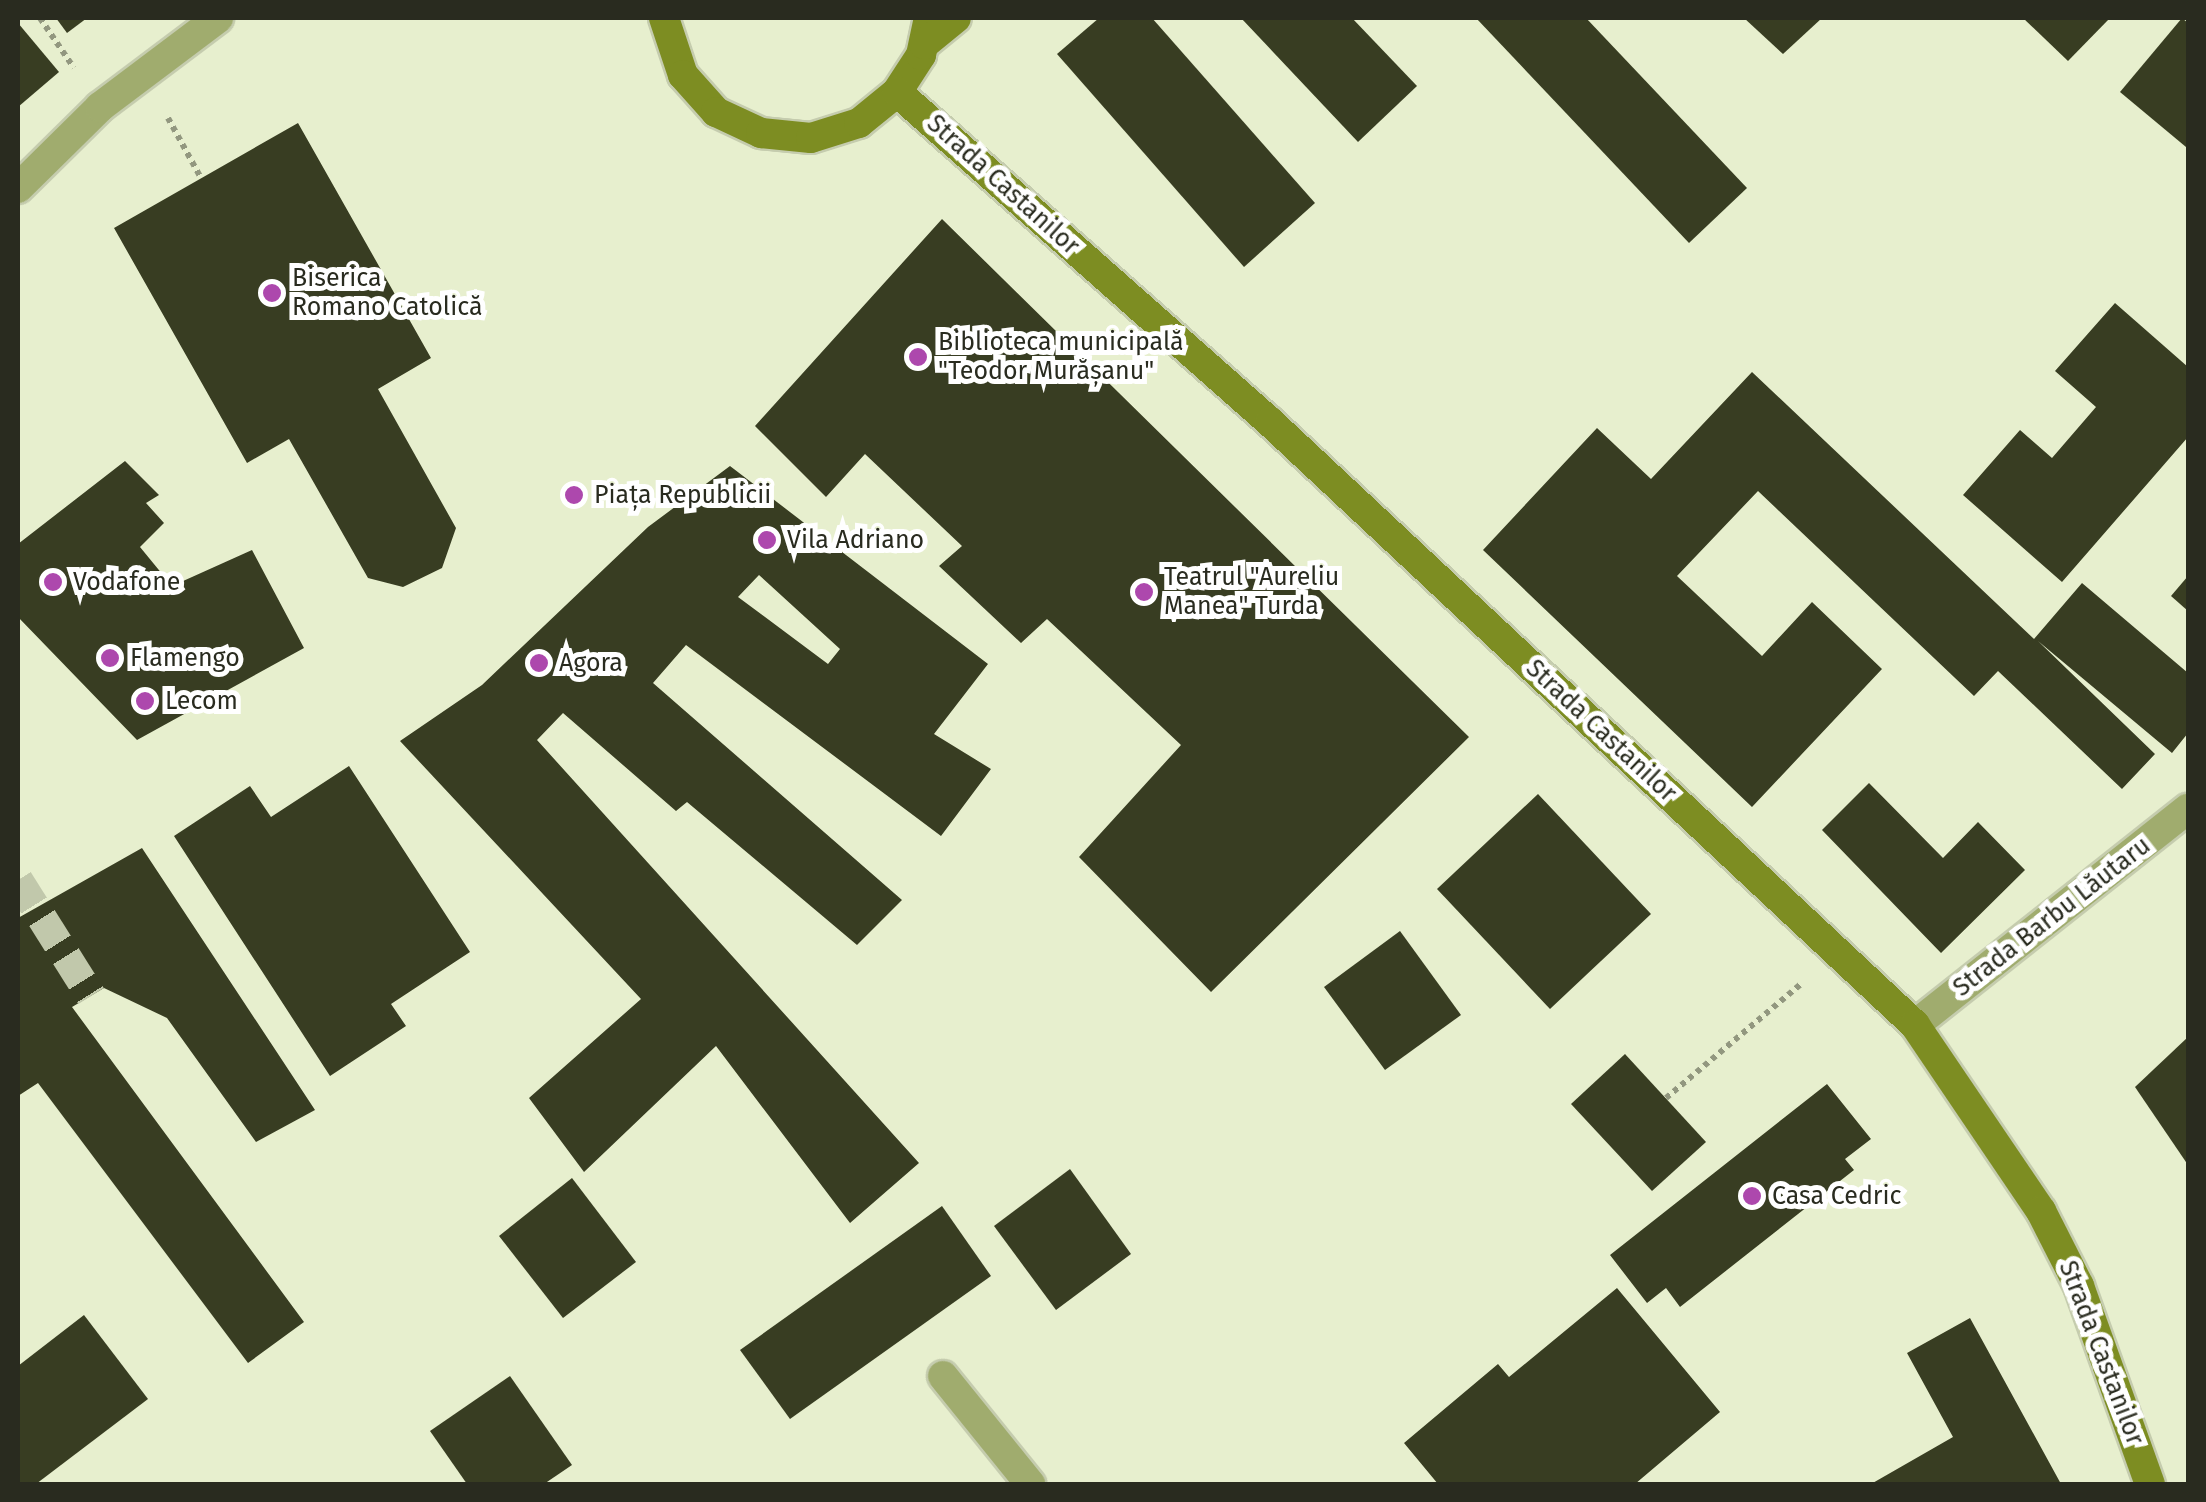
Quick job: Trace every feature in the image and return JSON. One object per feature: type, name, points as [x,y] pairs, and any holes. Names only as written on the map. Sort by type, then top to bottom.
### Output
[{"type":"main road","points":[[664,18],[682,75],[716,112],[761,134],[811,138],[859,123],[897,92],[926,31],[956,18]]},
{"type":"main road","name":"Strada Castanilor","points":[[897,92],[1270,422],[1915,1025],[2064,1256],[2150,1484]]},
{"type":"street","points":[[18,188],[100,107],[218,18]]},
{"type":"street","name":"Strada Barbu Lăutaru","points":[[1915,1025],[2188,810]]},
{"type":"street","points":[[943,1376],[1030,1484]]},
{"type":"path","points":[[40,18],[86,86]]},
{"type":"path","points":[[190,159],[201,178]]},
{"type":"path","points":[[1666,1098],[1838,952]]},
{"type":"building","points":[[56,18],[87,18],[67,33]]},
{"type":"building","points":[[1099,18],[1152,18],[1315,203],[1244,267],[1057,54]]},
{"type":"building","points":[[1241,18],[1352,18],[1417,86],[1358,142]]},
{"type":"building","points":[[1476,18],[1586,18],[1747,188],[1689,243]]},
{"type":"building","points":[[1744,18],[1822,18],[1783,54]]},
{"type":"building","points":[[2023,18],[2110,18],[2068,61]]},
{"type":"building","points":[[2182,18],[2188,23],[2186,147],[2120,92]]},
{"type":"building","points":[[18,23],[59,72],[18,107]]},
{"type":"building","name":"Biserica Romano Catolică","points":[[298,123],[431,358],[378,389],[456,528],[442,568],[403,587],[368,578],[289,439],[247,463],[114,228]]},
{"type":"building","name":"Teatrul \"Aureliu Manea\" Turda","points":[[942,219],[1469,737],[1211,992],[1079,857],[1181,745],[1047,619],[1021,643],[939,566],[962,546],[865,454],[826,497],[755,426]]},
{"type":"building","points":[[2115,303],[2188,367],[2188,437],[2062,582],[1963,495],[2020,430],[2052,458],[2096,407],[2055,371]]},
{"type":"building","points":[[1752,372],[2034,639],[2082,583],[2188,673],[2188,733],[2172,753],[2038,641],[2155,754],[2122,789],[1998,671],[1974,696],[1758,491],[1677,576],[1762,656],[1812,602],[1882,669],[1752,807],[1483,550],[1597,428],[1651,479]]},
{"type":"building","points":[[125,461],[159,495],[146,503],[164,523],[140,547],[172,586],[252,550],[304,648],[137,740],[18,617],[18,544]]},
{"type":"building","points":[[730,466],[988,664],[934,734],[991,769],[941,836],[686,645],[653,683],[902,900],[857,945],[687,802],[676,811],[563,713],[537,740],[919,1163],[850,1223],[716,1046],[584,1172],[529,1098],[641,999],[400,741],[482,685],[648,527]],"holes":[[[759,575],[840,649],[828,664],[738,597]]]},
{"type":"building","points":[[2188,576],[2188,611],[2171,596]]},
{"type":"building","points":[[349,766],[470,952],[391,1004],[406,1026],[330,1076],[174,836],[250,786],[271,817]]},
{"type":"building","points":[[1869,783],[1943,858],[1978,822],[2025,870],[1941,953],[1822,830]]},
{"type":"building","points":[[1538,794],[1651,914],[1550,1009],[1437,889]]},
{"type":"building","points":[[142,848],[315,1110],[256,1142],[167,1018],[104,988],[72,1007],[304,1322],[248,1363],[38,1083],[18,1096],[18,918]]},
{"type":"building","points":[[1400,931],[1461,1015],[1385,1070],[1324,987]]},
{"type":"building","points":[[2188,1037],[2188,1165],[2135,1087]]},
{"type":"building","points":[[1625,1054],[1706,1142],[1652,1191],[1571,1104]]},
{"type":"building","points":[[1827,1084],[1871,1139],[1845,1159],[1854,1170],[1680,1307],[1666,1288],[1647,1303],[1610,1255]]},
{"type":"building","points":[[1070,1169],[1131,1254],[1056,1310],[994,1226]]},
{"type":"building","points":[[572,1178],[636,1262],[563,1318],[499,1236]]},
{"type":"building","points":[[942,1206],[991,1276],[790,1419],[740,1350]]},
{"type":"building","points":[[1617,1288],[1720,1412],[1635,1484],[1438,1484],[1404,1443],[1498,1364],[1509,1377]]},
{"type":"building","points":[[84,1315],[148,1399],[36,1484],[18,1484],[18,1366]]},
{"type":"building","points":[[1970,1318],[2061,1484],[1871,1484],[1953,1437],[1907,1353]]},
{"type":"building","points":[[510,1376],[572,1465],[544,1484],[467,1484],[430,1431]]},
{"type":"tunnel","points":[[18,880],[91,996]]},
{"type":"place","name":"Biserica Romano Catolică","points":[[272,293]]},
{"type":"place","name":"Biblioteca municipală \"Teodor Murășanu\"","points":[[918,357]]},
{"type":"place","name":"Piața Republicii","points":[[574,495]]},
{"type":"place","name":"Vila Adriano","points":[[767,540]]},
{"type":"place","name":"Vodafone","points":[[53,582]]},
{"type":"place","name":"Teatrul \"Aureliu Manea\" Turda","points":[[1144,592]]},
{"type":"place","name":"Flamengo","points":[[110,658]]},
{"type":"place","name":"Agora","points":[[539,663]]},
{"type":"place","name":"Lecom","points":[[145,701]]},
{"type":"place","name":"Casa Cedric","points":[[1752,1196]]}]
